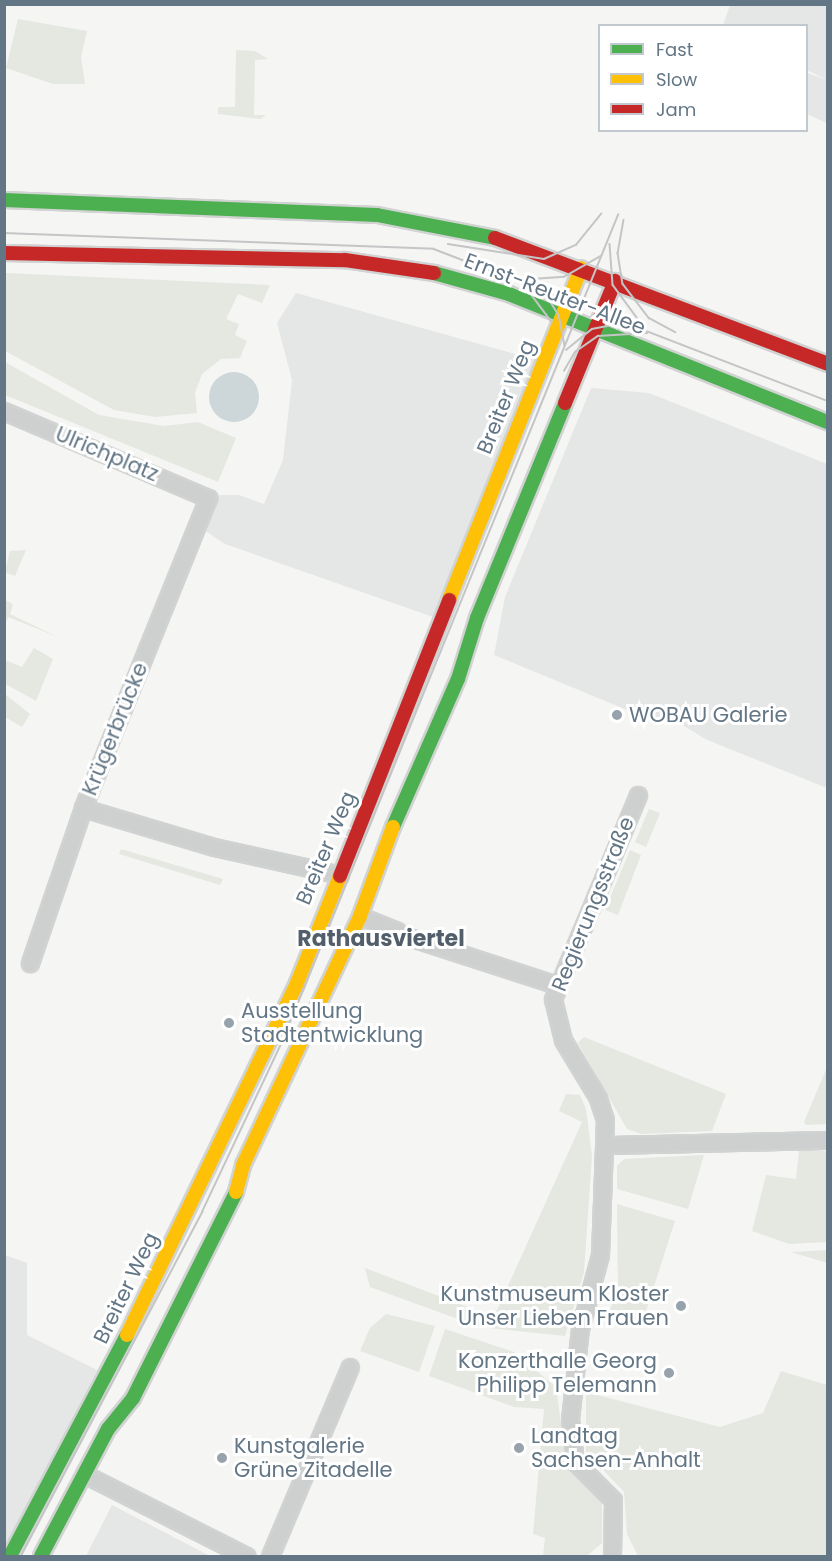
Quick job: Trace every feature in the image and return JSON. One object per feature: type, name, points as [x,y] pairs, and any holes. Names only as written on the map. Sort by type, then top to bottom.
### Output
[{"type":"street","name":"Ernst-Reuter-Allee","points":[[4,200],[407,218],[497,237],[828,364]]},
{"type":"street","name":"Ernst-Reuter-Allee","points":[[4,253],[384,263],[470,281],[828,422]]},
{"type":"street","name":"Breiter Weg","points":[[10,1557],[162,1269],[182,1216],[297,983],[580,268]]},
{"type":"street","points":[[41,1557],[108,1429],[133,1398],[204,1262],[360,916],[380,856],[454,690],[615,281]]},
{"type":"street","name":"Ulrichplatz","points":[[4,411],[208,498]]},
{"type":"street","name":"Krügerbrücke","points":[[30,963],[83,808],[208,498]]},
{"type":"street","name":"Regierungsstraße","points":[[612,1557],[613,1500],[575,1462],[570,1419],[580,1329],[600,1255],[606,1145],[600,1101],[556,1021],[556,985],[638,795]]},
{"type":"street","points":[[83,808],[214,847],[340,875]]},
{"type":"street","points":[[360,916],[401,934],[556,985]]},
{"type":"street","points":[[606,1145],[828,1140]]},
{"type":"street","points":[[270,1557],[350,1367]]},
{"type":"street","points":[[84,1474],[246,1557]]},
{"type":"shaded area","points":[[730,5],[827,5],[827,80],[808,70],[808,24],[723,24]]},
{"type":"shaded area","points":[[18,19],[87,31],[81,57],[85,84],[53,84],[6,68]]},
{"type":"shaded area","points":[[236,50],[255,51],[268,59],[255,60],[254,115],[266,115],[261,119],[218,114],[218,107],[235,107]]},
{"type":"shaded area","points":[[808,73],[827,80],[827,123],[808,114]]},
{"type":"shaded area","points":[[5,273],[270,285],[262,303],[238,294],[226,319],[239,324],[235,335],[247,341],[240,358],[221,359],[202,374],[195,393],[197,413],[155,417],[114,410],[5,351]]},
{"type":"shaded area","points":[[296,293],[537,360],[436,618],[225,544],[204,530],[216,495],[239,495],[264,504],[283,460],[292,380],[277,323]]},
{"type":"shaded area","points":[[5,362],[99,415],[164,426],[198,422],[236,438],[218,482],[5,395]]},
{"type":"shaded area","points":[[229,372],[239,372],[252,379],[259,392],[259,402],[252,415],[239,422],[229,422],[220,418],[213,411],[209,402],[209,392],[213,383],[220,376]]},
{"type":"shaded area","points":[[591,388],[649,393],[827,464],[827,788],[705,739],[678,722],[644,717],[494,655],[505,597]]},
{"type":"shaded area","points":[[26,550],[15,576],[5,572],[10,551]]},
{"type":"shaded area","points":[[5,600],[13,604],[10,614],[58,637],[8,617],[5,625]]},
{"type":"shaded area","points":[[34,648],[53,659],[36,701],[4,683],[5,660],[22,667]]},
{"type":"shaded area","points":[[5,694],[30,714],[22,727],[5,717]]},
{"type":"shaded area","points":[[649,809],[660,813],[646,847],[635,842]]},
{"type":"shaded area","points":[[121,849],[223,879],[220,885],[119,854]]},
{"type":"shaded area","points":[[630,850],[641,855],[618,915],[605,910]]},
{"type":"shaded area","points":[[584,1037],[726,1094],[712,1131],[641,1134],[627,1129],[578,1043]]},
{"type":"shaded area","points":[[827,1067],[827,1124],[806,1125],[804,1122]]},
{"type":"shaded area","points":[[566,1094],[580,1095],[586,1109],[592,1156],[584,1272],[565,1336],[480,1327],[370,1287],[365,1268],[494,1317],[582,1122],[559,1111]]},
{"type":"shaded area","points":[[799,1150],[827,1151],[827,1242],[789,1244],[752,1231],[766,1175],[796,1179]]},
{"type":"shaded area","points":[[704,1155],[688,1209],[617,1189],[617,1166],[624,1159]]},
{"type":"shaded area","points":[[617,1204],[675,1221],[645,1314],[635,1320],[609,1313],[618,1287]]},
{"type":"shaded area","points":[[827,1250],[827,1263],[791,1252]]},
{"type":"shaded area","points":[[5,1255],[27,1263],[27,1335],[97,1370],[5,1546]]},
{"type":"shaded area","points":[[386,1314],[435,1326],[419,1372],[360,1351],[370,1328]]},
{"type":"shaded area","points":[[445,1329],[514,1352],[556,1387],[567,1467],[602,1499],[602,1543],[588,1555],[543,1556],[545,1538],[533,1534],[544,1409],[514,1407],[429,1376]]},
{"type":"shaded area","points":[[781,1371],[827,1385],[827,1556],[638,1556],[627,1534],[624,1492],[586,1452],[586,1392],[720,1427],[763,1413]]},
{"type":"shaded area","points":[[112,1505],[210,1556],[86,1556]]},
{"type":"tram line","points":[[448,244],[544,259],[576,245],[601,214]]},
{"type":"tram line","points":[[21,1556],[202,1212],[282,1042],[618,215]]},
{"type":"tram line","points":[[624,220],[618,253],[623,284],[649,318],[675,332]]},
{"type":"tram line","points":[[4,233],[434,249],[828,401]]},
{"type":"tram line","points":[[610,244],[613,285],[641,323]]},
{"type":"tram line","points":[[532,279],[564,277],[601,256]]},
{"type":"tram line","points":[[522,282],[552,322]]},
{"type":"tram line","points":[[542,288],[559,315],[565,345]]},
{"type":"tram line","points":[[566,350],[592,329],[627,322]]},
{"type":"tram line","points":[[564,371],[575,352],[598,336],[647,333]]},
{"type":"traffic: fast","points":[[4,200],[377,215],[495,238]]},
{"type":"traffic: fast","points":[[434,273],[509,294],[828,422]]},
{"type":"traffic: fast","points":[[393,827],[458,679],[477,618],[565,403]]},
{"type":"traffic: fast","points":[[41,1556],[108,1429],[133,1398],[236,1192]]},
{"type":"traffic: fast","points":[[10,1556],[127,1335]]},
{"type":"traffic: slow","points":[[449,600],[581,268]]},
{"type":"traffic: slow","points":[[236,1192],[243,1165],[360,916],[393,827]]},
{"type":"traffic: slow","points":[[127,1335],[297,983],[340,876]]},
{"type":"traffic: jam","points":[[495,238],[828,364]]},
{"type":"traffic: jam","points":[[4,253],[345,260],[434,273]]},
{"type":"traffic: jam","points":[[565,403],[615,281]]},
{"type":"traffic: jam","points":[[340,876],[449,600]]},
{"type":"place","name":"WOBAU Galerie","points":[[617,715]]},
{"type":"place","name":"Ausstellung Stadtentwicklung","points":[[229,1023]]},
{"type":"place","name":"Kunstmuseum Kloster Unser Lieben Frauen","points":[[681,1306]]},
{"type":"place","name":"Konzerthalle Georg Philipp Telemann","points":[[669,1373]]},
{"type":"place","name":"Landtag Sachsen-Anhalt","points":[[519,1448]]},
{"type":"place","name":"Kunstgalerie Grüne Zitadelle","points":[[222,1458]]},
{"type":"district","name":"Rathausviertel","points":[[381,939]]}]
